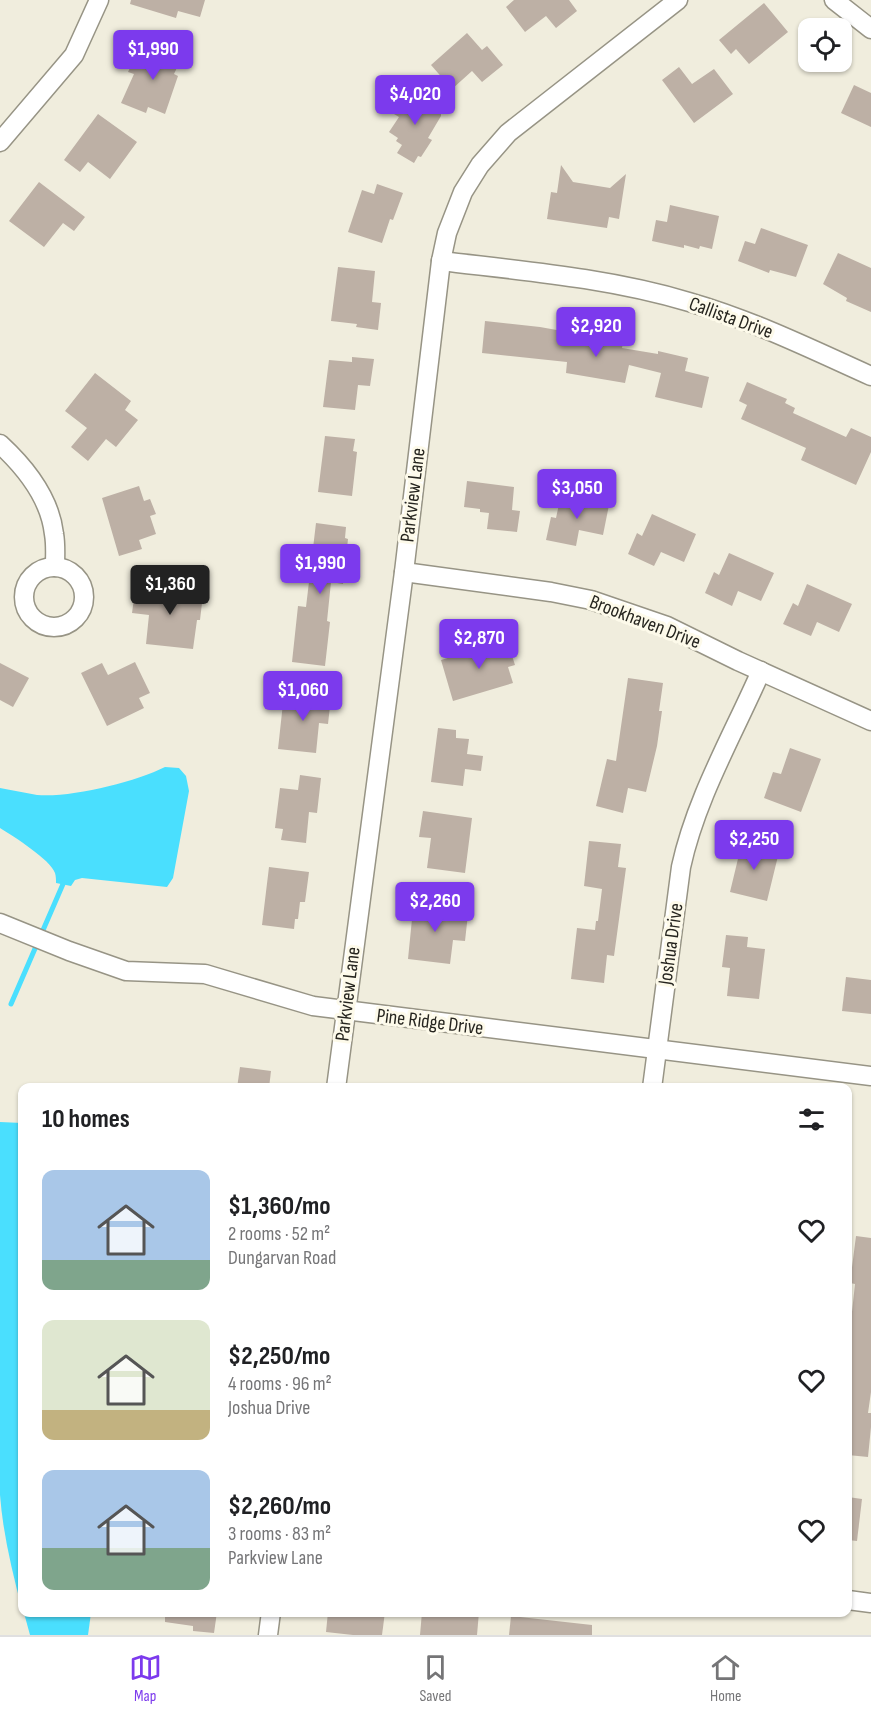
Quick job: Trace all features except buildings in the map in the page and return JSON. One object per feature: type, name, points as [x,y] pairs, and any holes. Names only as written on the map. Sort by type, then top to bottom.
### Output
[{"type":"street","points":[[0,142],[75,55],[99,0]]},
{"type":"street","name":"Parkview Lane","points":[[337,1083],[404,572],[441,261],[447,233],[463,192],[480,165],[508,133],[678,0]]},
{"type":"street","points":[[834,0],[871,29]]},
{"type":"street","name":"Callista Drive","points":[[441,261],[599,282],[664,295],[728,314],[871,376]]},
{"type":"street","points":[[0,444],[28,473],[50,514],[54,535],[55,567]]},
{"type":"street","name":"Brookhaven Drive","points":[[404,572],[551,592],[591,600],[667,626],[871,721]]},
{"type":"street","name":"Joshua Drive","points":[[653,1083],[685,849],[700,805],[761,671]]},
{"type":"street","name":"Pine Ridge Drive","points":[[1,923],[126,971],[205,974],[312,1006],[871,1076]]},
{"type":"street","points":[[852,1601],[871,1603]]},
{"type":"street","points":[[268,1635],[270,1617]]},
{"type":"water","points":[[165,767],[179,768],[186,776],[189,791],[173,878],[167,887],[82,878],[75,880],[71,886],[56,883],[55,873],[47,862],[0,828],[0,788],[37,795],[67,794],[120,783]]},
{"type":"water","points":[[0,1122],[18,1123],[18,1593],[8,1552],[0,1495]]},
{"type":"water","points":[[25,1617],[90,1617],[88,1635],[30,1635]]},
{"type":"waterway","points":[[11,1004],[63,884]]}]
